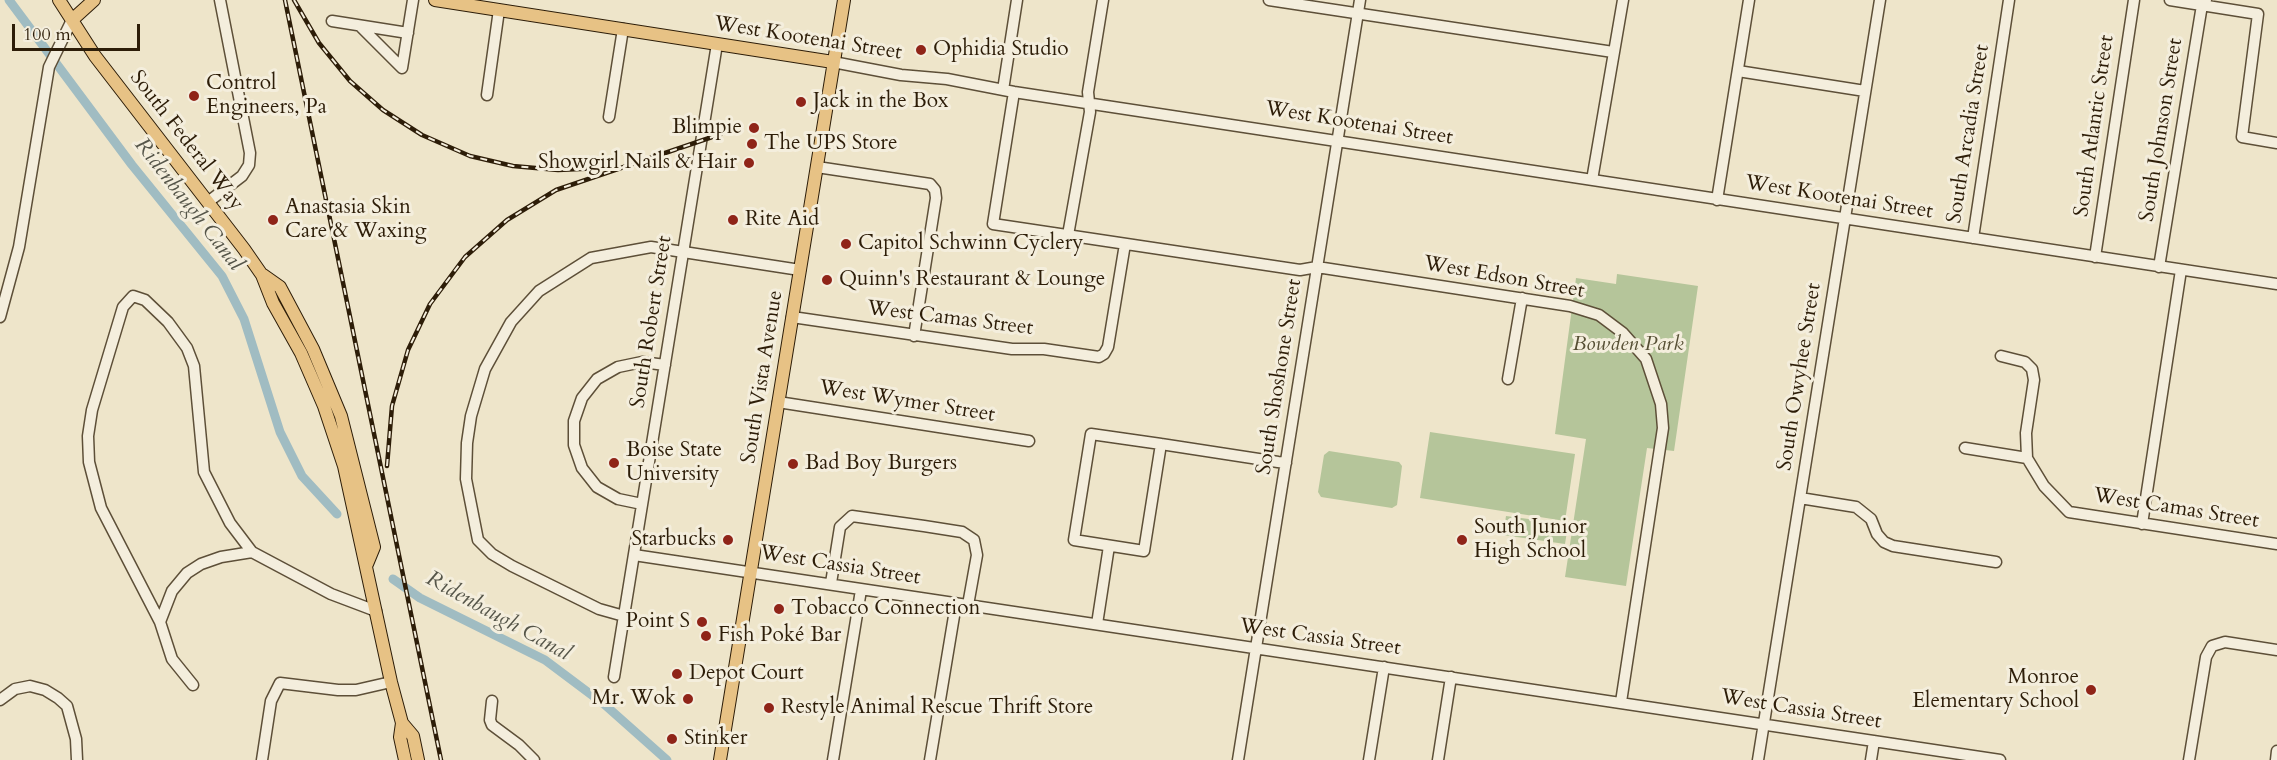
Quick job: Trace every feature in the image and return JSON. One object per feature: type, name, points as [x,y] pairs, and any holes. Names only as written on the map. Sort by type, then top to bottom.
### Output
[{"type":"main road","name":"South Federal Way","points":[[59,0],[95,56],[262,275],[324,406],[344,466],[367,564],[391,682],[402,723],[400,737],[405,760]]},
{"type":"main road","points":[[72,20],[94,0]]},
{"type":"main road","name":"West Kootenai Street","points":[[435,0],[833,62]]},
{"type":"main road","name":"South Vista Avenue","points":[[720,760],[843,0]]},
{"type":"main road","name":"South Federal Way","points":[[402,723],[413,736],[418,760]]},
{"type":"street","points":[[208,202],[242,176],[249,165],[250,153],[220,0]]},
{"type":"street","points":[[360,25],[402,68],[413,0]]},
{"type":"street","points":[[1003,90],[1017,0]]},
{"type":"street","points":[[1068,235],[1090,104],[1088,92],[1103,0]]},
{"type":"street","points":[[1269,0],[1613,52]]},
{"type":"street","name":"South Shoshone Street","points":[[1238,760],[1360,0]]},
{"type":"street","points":[[1592,180],[1623,0]]},
{"type":"street","points":[[1717,200],[1749,0]]},
{"type":"street","name":"South Owyhee Street","points":[[1758,760],[1880,0]]},
{"type":"street","name":"South Arcadia Street","points":[[1972,238],[2009,0]]},
{"type":"street","name":"South Atlantic Street","points":[[2095,257],[2134,0]]},
{"type":"street","points":[[2170,0],[2204,3],[2258,14],[2242,137],[2277,143]]},
{"type":"street","name":"South Johnson Street","points":[[2159,267],[2204,3]]},
{"type":"street","points":[[487,95],[499,10]]},
{"type":"street","points":[[0,317],[19,247],[49,67],[72,20]]},
{"type":"street","points":[[332,21],[408,33]]},
{"type":"street","points":[[609,117],[624,29]]},
{"type":"street","name":"South Robert Street","points":[[614,678],[717,44]]},
{"type":"street","name":"West Kootenai Street","points":[[833,62],[1090,104],[2277,284]]},
{"type":"street","points":[[1738,71],[1865,91]]},
{"type":"street","name":"West Edson Street","points":[[1014,92],[993,224],[1300,270],[1317,267],[1570,306],[1599,315],[1623,333],[1646,359],[1661,404],[1663,428],[1621,702]]},
{"type":"street","points":[[816,167],[930,184],[935,190],[936,198],[914,336]]},
{"type":"street","name":"West Camas Street","points":[[792,317],[914,336],[1012,349],[1044,349],[1093,357],[1104,354],[1108,347],[1125,244]]},
{"type":"street","points":[[624,616],[599,609],[512,566],[492,554],[478,540],[466,478],[471,416],[485,369],[511,322],[539,291],[591,258],[651,247],[800,270]]},
{"type":"street","points":[[2142,524],[2181,270]]},
{"type":"street","points":[[193,685],[172,659],[160,622],[101,508],[89,462],[88,436],[92,410],[123,307],[133,296],[145,300],[168,322],[187,348],[194,366],[204,472],[230,523],[252,552],[322,589],[376,610]]},
{"type":"street","points":[[1509,379],[1522,298]]},
{"type":"street","points":[[1965,448],[2027,458],[2026,433],[2034,380],[2031,369],[2025,362],[2001,356]]},
{"type":"street","points":[[642,504],[618,499],[592,480],[582,468],[574,445],[573,421],[582,398],[604,375],[618,367],[642,362],[665,366]]},
{"type":"street","name":"West Wymer Street","points":[[778,402],[1029,441]]},
{"type":"street","points":[[1161,444],[1144,551],[1074,540],[1092,434],[1161,444],[1286,464]]},
{"type":"street","name":"West Camas Street","points":[[2027,458],[2044,486],[2069,512],[2277,544]]},
{"type":"street","points":[[1800,498],[1856,507],[1871,519],[1877,534],[1884,542],[1893,546],[1996,562]]},
{"type":"street","points":[[831,583],[840,527],[852,516],[913,524],[962,532],[974,540],[977,555],[968,605]]},
{"type":"street","points":[[1097,624],[1109,546]]},
{"type":"street","points":[[160,622],[172,591],[187,573],[201,564],[221,557],[252,552]]},
{"type":"street","name":"West Cassia Street","points":[[634,555],[2000,760]]},
{"type":"street","points":[[833,760],[861,590]]},
{"type":"street","points":[[930,760],[956,604]]},
{"type":"street","points":[[2189,760],[2206,657],[2212,646],[2225,642],[2277,650]]},
{"type":"street","points":[[1369,760],[1384,667]]},
{"type":"street","points":[[1438,760],[1451,676]]},
{"type":"street","points":[[262,760],[271,701],[280,684],[356,690],[391,682]]},
{"type":"street","points":[[0,700],[15,689],[30,686],[45,690],[58,698],[67,706],[77,746],[77,760]]},
{"type":"street","points":[[492,700],[490,720],[492,725],[519,745],[534,760]]},
{"type":"street","points":[[1871,760],[1875,741]]},
{"type":"street","points":[[2276,760],[2277,752]]},
{"type":"green space","name":"Bowden Park","points":[[1617,274],[1698,286],[1674,451],[1647,448],[1626,586],[1565,577],[1586,439],[1555,434],[1576,278],[1616,284]]},
{"type":"green space","points":[[1430,432],[1575,454],[1565,521],[1420,498]]},
{"type":"green space","points":[[1329,451],[1399,462],[1402,466],[1397,505],[1392,508],[1321,497],[1318,492],[1324,455]]},
{"type":"green space","points":[[1506,516],[1536,520],[1536,526],[1537,520],[1568,525],[1565,544],[1503,535]]},
{"type":"waterway","name":"Ridenbaugh Canal","points":[[9,0],[132,165],[222,276],[244,319],[280,432],[302,476],[337,514]]},
{"type":"waterway","name":"Ridenbaugh Canal","points":[[393,579],[420,598],[545,660],[605,705],[667,760]]},
{"type":"railway","points":[[285,0],[441,760]]},
{"type":"railway","points":[[294,0],[319,43],[350,81],[383,110],[422,135],[470,156],[513,166],[558,170],[602,168]]},
{"type":"railway","points":[[387,466],[392,406],[408,350],[430,304],[465,257],[507,220],[556,190],[721,134]]},
{"type":"place","name":"Ophidia Studio","points":[[921,50]]},
{"type":"place","name":"Control Engineers, Pa","points":[[194,96]]},
{"type":"place","name":"Jack in the Box","points":[[801,102]]},
{"type":"place","name":"Blimpie","points":[[754,128]]},
{"type":"place","name":"The UPS Store","points":[[752,144]]},
{"type":"place","name":"Showgirl Nails & Hair","points":[[749,163]]},
{"type":"place","name":"Anastasia Skin Care & Waxing","points":[[273,220]]},
{"type":"place","name":"Rite Aid","points":[[733,220]]},
{"type":"place","name":"Capitol Schwinn Cyclery","points":[[846,244]]},
{"type":"place","name":"Quinn's Restaurant & Lounge","points":[[827,280]]},
{"type":"place","name":"Boise State University","points":[[614,463]]},
{"type":"place","name":"Bad Boy Burgers","points":[[793,464]]},
{"type":"place","name":"Starbucks","points":[[728,540]]},
{"type":"place","name":"South Junior High School","points":[[1462,540]]},
{"type":"place","name":"Tobacco Connection","points":[[779,609]]},
{"type":"place","name":"Point S","points":[[702,622]]},
{"type":"place","name":"Fish Poké Bar","points":[[706,636]]},
{"type":"place","name":"Depot Court","points":[[677,674]]},
{"type":"place","name":"Monroe Elementary School","points":[[2091,690]]},
{"type":"place","name":"Mr. Wok","points":[[688,699]]},
{"type":"place","name":"Restyle Animal Rescue Thrift Store","points":[[769,708]]},
{"type":"place","name":"Stinker","points":[[672,739]]}]
